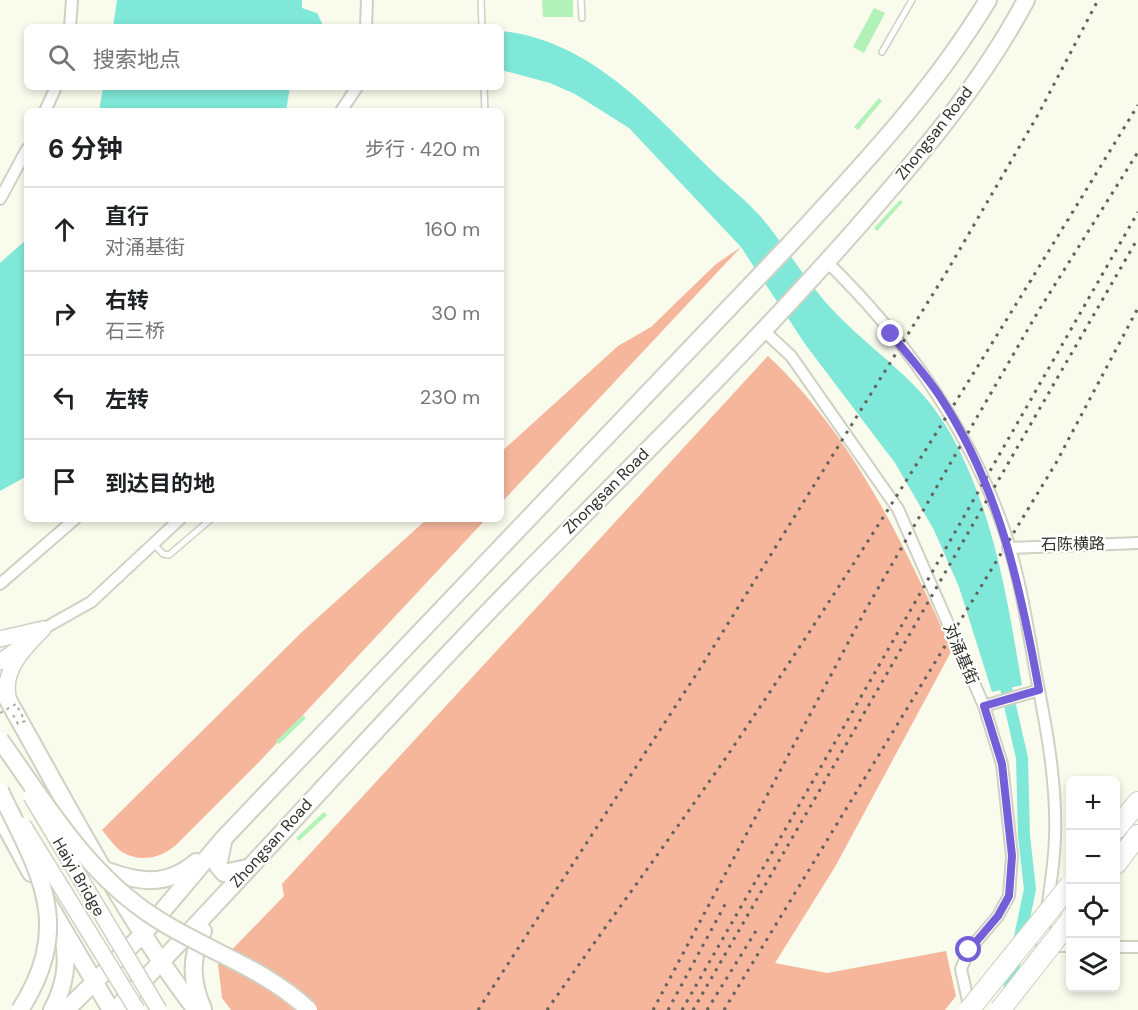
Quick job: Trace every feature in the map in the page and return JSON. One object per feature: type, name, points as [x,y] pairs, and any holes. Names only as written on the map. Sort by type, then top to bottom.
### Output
[{"type":"highway","points":[[1120,824],[1138,802]]},
{"type":"highway","points":[[1120,859],[1138,835]]},
{"type":"highway","points":[[970,1010],[1066,891]]},
{"type":"highway","points":[[1000,1010],[1066,927]]},
{"type":"main road","name":"Zhongsan Road","points":[[115,1010],[213,909],[247,868],[459,642],[782,312],[922,153],[1013,26],[1026,0]]},
{"type":"main road","name":"Zhongsan Road","points":[[66,1010],[142,934],[224,838],[789,245],[880,146],[956,49],[986,1]]},
{"type":"main road","points":[[0,686],[7,710],[102,869],[161,963],[196,1010]]},
{"type":"main road","points":[[0,742],[99,875],[180,934],[284,988],[309,1010]]},
{"type":"main road","points":[[0,791],[43,882],[49,912],[46,952],[40,973],[20,1010]]},
{"type":"main road","points":[[0,816],[61,927],[111,1010]]},
{"type":"main road","points":[[224,838],[218,866],[224,873],[247,868]]},
{"type":"main road","points":[[102,869],[146,882],[168,879],[184,872],[224,838]]},
{"type":"main road","points":[[203,1010],[193,981],[192,961],[213,909]]},
{"type":"main road","points":[[52,1010],[61,992],[66,971],[61,927]]},
{"type":"street","points":[[70,24],[72,0]]},
{"type":"street","points":[[366,24],[367,0]]},
{"type":"street","points":[[46,108],[55,90]]},
{"type":"street","points":[[342,108],[355,90]]},
{"type":"street","points":[[0,199],[24,154]]},
{"type":"street","points":[[826,262],[848,283],[939,395],[1000,516],[1039,690],[1055,792],[1055,839],[1042,946],[1066,946]]},
{"type":"street","name":"对涌基街","points":[[764,331],[791,356],[898,509],[988,705],[1002,764],[1012,856],[1009,896],[998,916],[969,950],[961,969],[970,1010]]},
{"type":"street","points":[[0,584],[72,522]]},
{"type":"street","points":[[0,662],[43,629],[91,602],[177,522]]},
{"type":"street","name":"石陈横路","points":[[1008,548],[1138,543]]},
{"type":"street","points":[[0,639],[43,629]]},
{"type":"street","points":[[7,710],[7,679],[27,645],[43,629]]},
{"type":"street","points":[[988,705],[1039,690]]},
{"type":"street","name":"Haiyi Bridge","points":[[0,742],[159,1010]]},
{"type":"street","name":"Haiyi Bridge","points":[[0,791],[62,884],[137,1010]]},
{"type":"street","points":[[1120,947],[1138,947]]},
{"type":"lane","points":[[482,0],[482,24]]},
{"type":"lane","points":[[581,0],[582,18]]},
{"type":"lane","points":[[882,52],[912,0]]},
{"type":"lane","points":[[484,90],[485,108]]},
{"type":"lane","points":[[153,543],[163,554],[169,555],[208,522]]},
{"type":"path","points":[[16,704],[25,721],[18,724],[7,710],[16,704]]},
{"type":"shaded area","points":[[741,247],[504,500],[504,449],[618,346],[651,327],[716,264]]},
{"type":"shaded area","points":[[768,356],[827,421],[852,457],[915,570],[952,650],[835,867],[775,963],[827,973],[946,951],[956,996],[945,1010],[231,1010],[222,998],[218,964],[284,896],[282,884]]},
{"type":"shaded area","points":[[424,522],[483,522],[259,762],[176,845],[150,858],[136,857],[119,850],[102,830],[303,631]]},
{"type":"water","points":[[117,0],[302,0],[302,8],[317,13],[322,24],[113,24]]},
{"type":"water","points":[[504,32],[533,37],[562,48],[590,63],[640,101],[755,210],[830,307],[906,377],[934,408],[962,456],[987,519],[1004,585],[1022,685],[992,692],[959,587],[934,530],[895,463],[805,344],[741,247],[629,128],[575,94],[550,83],[504,71]]},
{"type":"water","points":[[102,90],[290,90],[286,108],[100,108]]},
{"type":"water","points":[[24,242],[24,478],[0,491],[0,263]]},
{"type":"building","points":[[542,0],[573,0],[573,17],[543,17]]},
{"type":"building","points":[[874,8],[885,13],[864,53],[853,47]]},
{"type":"building","points":[[879,98],[882,101],[858,130],[854,127]]},
{"type":"building","points":[[900,200],[903,202],[877,231],[874,228]]},
{"type":"building","points":[[303,715],[306,718],[279,744],[276,741]]},
{"type":"building","points":[[324,812],[327,815],[299,841],[296,838]]},
{"type":"waterway","points":[[1003,675],[1022,758],[1024,836],[1030,889],[1008,995]]},
{"type":"railway","points":[[478,1010],[701,667],[946,273],[1039,113],[1098,0]]},
{"type":"railway","points":[[547,1010],[723,762],[830,600],[986,354],[1138,105]]},
{"type":"railway","points":[[653,1010],[865,611],[1039,310],[1138,152]]},
{"type":"railway","points":[[682,1010],[1138,212]]},
{"type":"railway","points":[[693,1010],[1138,238]]},
{"type":"railway","points":[[724,1010],[1056,463],[1138,308]]},
{"type":"railway","points":[[668,1010],[728,899]]},
{"type":"railway","points":[[707,1010],[759,926]]},
{"type":"route","points":[[891,334],[939,395],[975,462],[1000,516],[1026,622],[1039,690],[984,706],[1002,764],[1012,856],[1009,896],[998,916],[969,950]]}]
